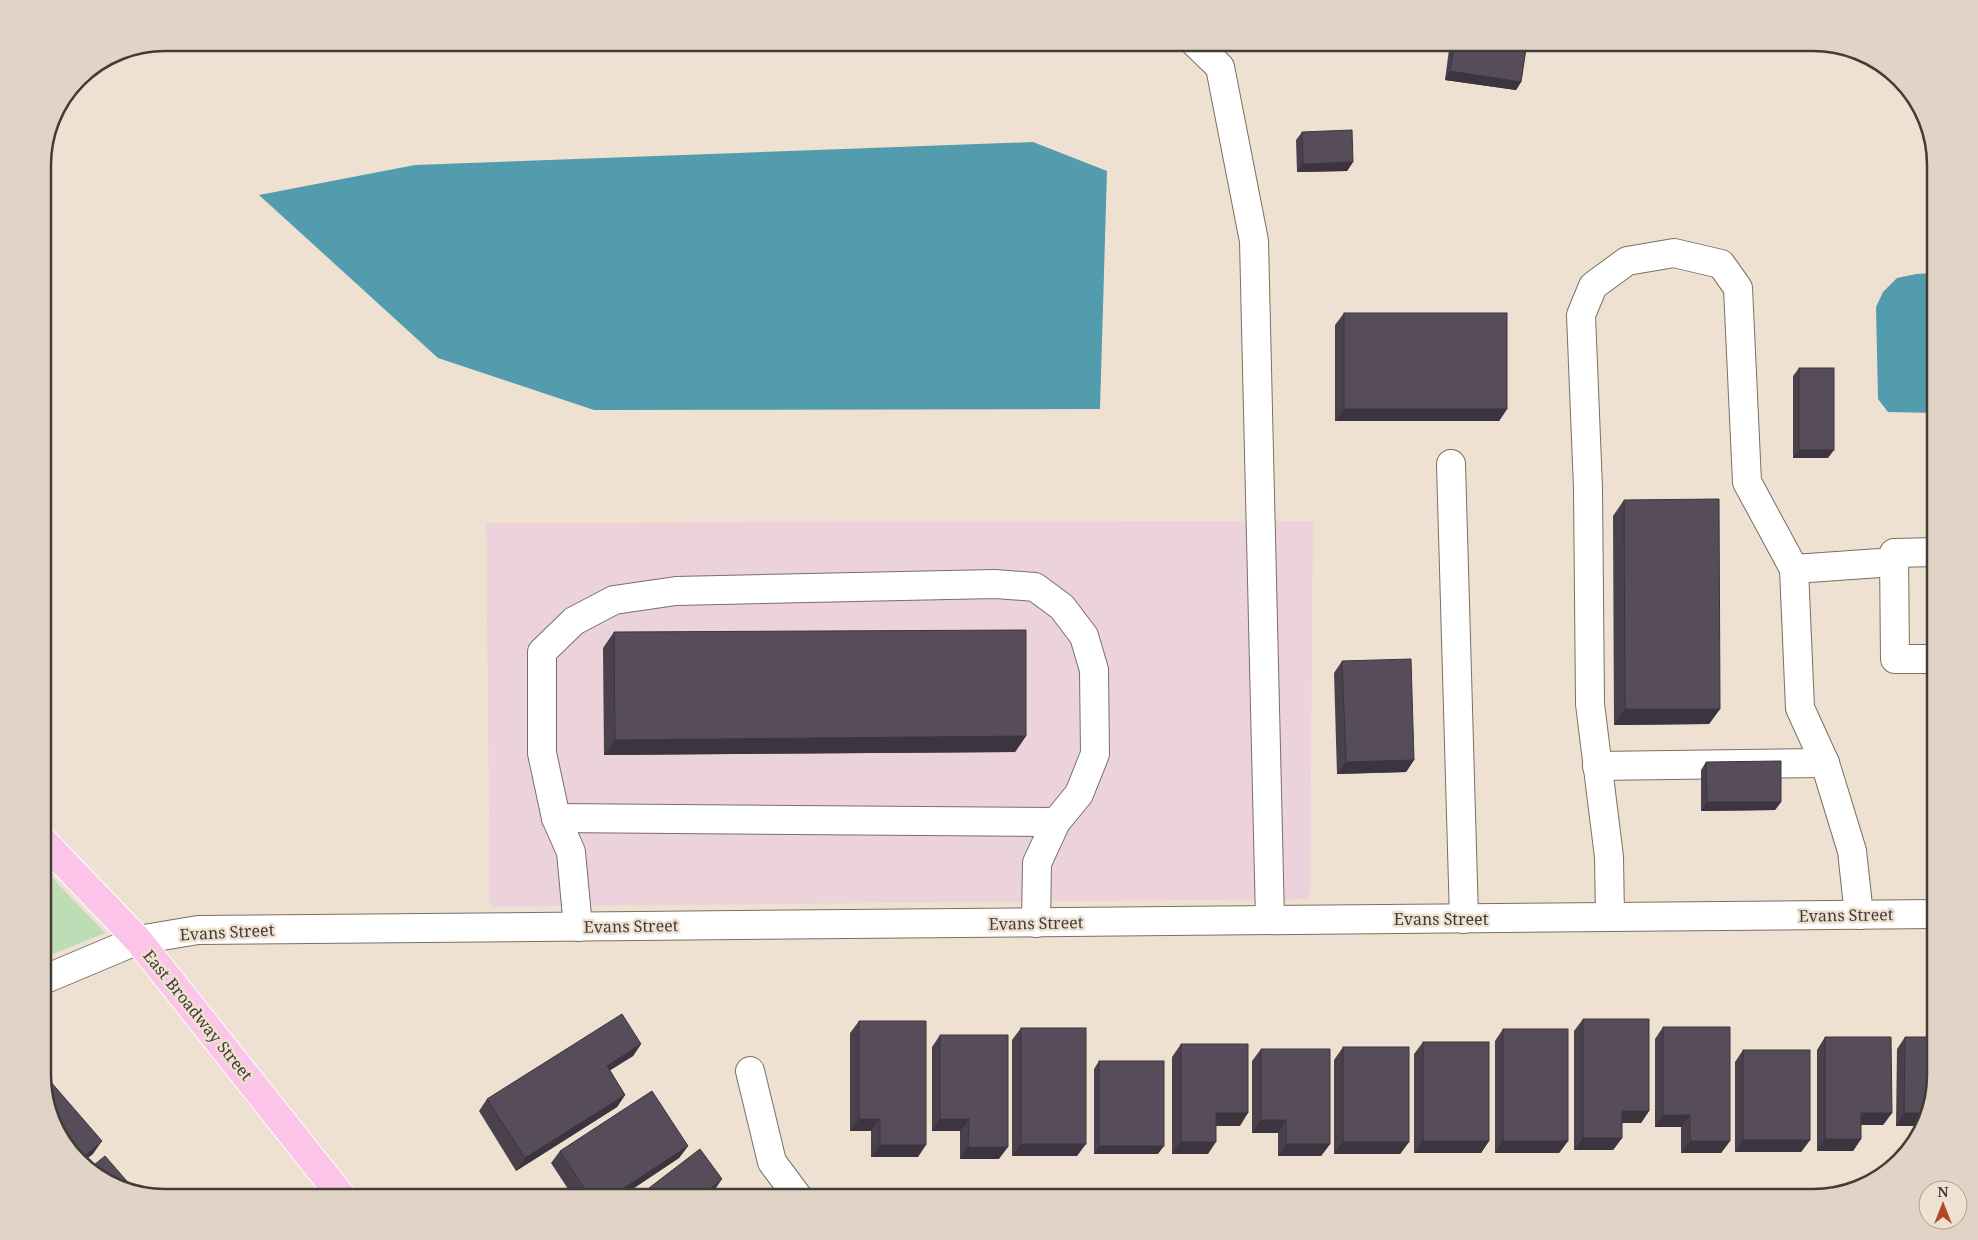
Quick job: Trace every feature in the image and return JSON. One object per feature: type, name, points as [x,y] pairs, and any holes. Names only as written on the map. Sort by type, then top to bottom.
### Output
[{"type":"main road","name":"East Broadway Street","points":[[51,849],[138,940],[335,1189]]},
{"type":"street","points":[[1203,51],[1220,67],[1254,242],[1270,919]]},
{"type":"street","points":[[1610,917],[1609,857],[1590,704],[1588,488],[1581,315],[1594,286],[1627,261],[1674,252],[1721,264],[1738,288],[1747,482],[1794,569],[1800,708],[1825,763],[1852,852],[1859,915]]},
{"type":"street","points":[[1451,464],[1464,919]]},
{"type":"street","points":[[1927,552],[1894,553],[1895,659],[1927,658]]},
{"type":"street","points":[[1794,569],[1894,562]]},
{"type":"street","points":[[578,927],[571,852],[556,818],[542,753],[542,652],[574,621],[614,600],[676,592],[995,584],[1035,587],[1062,607],[1084,636],[1094,670],[1095,754],[1079,794],[1056,822],[1037,863],[1036,923]]},
{"type":"street","points":[[1597,766],[1825,763]]},
{"type":"street","points":[[556,818],[1056,822]]},
{"type":"street","name":"Evans Street","points":[[51,977],[138,940],[198,930],[1927,914]]},
{"type":"street","points":[[750,1071],[772,1162],[792,1189]]},
{"type":"shaded area","points":[[1313,521],[1310,899],[490,907],[486,523]]},
{"type":"green space","points":[[51,876],[105,933],[51,955]]},
{"type":"water","points":[[1033,142],[1107,171],[1100,409],[594,410],[438,358],[259,195],[415,165]]},
{"type":"water","points":[[1927,273],[1927,413],[1888,412],[1878,399],[1876,307],[1883,292],[1897,278]]},
{"type":"building","points":[[1453,51],[1526,51],[1521,82],[1450,71]]},
{"type":"building","points":[[1352,130],[1353,162],[1303,164],[1302,132]]},
{"type":"building","points":[[1344,313],[1507,313],[1507,409],[1344,409]]},
{"type":"building","points":[[1799,368],[1834,368],[1834,450],[1799,450]]},
{"type":"building","points":[[1719,499],[1720,709],[1625,709],[1624,500]]},
{"type":"building","points":[[1026,630],[1026,736],[615,740],[614,632]]},
{"type":"building","points":[[1411,659],[1414,760],[1346,762],[1342,661]]},
{"type":"building","points":[[1781,761],[1781,802],[1707,802],[1706,762]]},
{"type":"building","points":[[622,1014],[641,1044],[607,1066],[625,1095],[525,1158],[487,1099]]},
{"type":"building","points":[[1583,1019],[1649,1019],[1649,1111],[1622,1111],[1622,1138],[1583,1138]]},
{"type":"building","points":[[859,1021],[926,1021],[926,1145],[880,1145],[880,1119],[859,1119]]},
{"type":"building","points":[[1663,1027],[1730,1027],[1730,1141],[1690,1141],[1690,1115],[1663,1115]]},
{"type":"building","points":[[1021,1028],[1086,1028],[1086,1144],[1021,1144]]},
{"type":"building","points":[[1503,1029],[1568,1029],[1568,1141],[1503,1141]]},
{"type":"building","points":[[940,1035],[1008,1035],[1008,1147],[968,1147],[969,1119],[940,1119]]},
{"type":"building","points":[[1825,1037],[1891,1037],[1892,1113],[1861,1113],[1861,1139],[1825,1139]]},
{"type":"building","points":[[1905,1037],[1927,1037],[1927,1075],[1923,1104],[1920,1113],[1904,1113]]},
{"type":"building","points":[[1423,1042],[1489,1042],[1489,1141],[1423,1141]]},
{"type":"building","points":[[1181,1044],[1248,1044],[1248,1113],[1216,1113],[1216,1142],[1181,1142]]},
{"type":"building","points":[[1343,1047],[1409,1047],[1409,1142],[1343,1142]]},
{"type":"building","points":[[1261,1049],[1330,1049],[1330,1144],[1286,1144],[1286,1120],[1261,1120]]},
{"type":"building","points":[[1743,1050],[1810,1050],[1810,1140],[1743,1140]]},
{"type":"building","points":[[1099,1061],[1164,1061],[1164,1146],[1099,1146]]},
{"type":"building","points":[[51,1082],[102,1141],[85,1156],[79,1150],[70,1138],[57,1112]]},
{"type":"building","points":[[652,1091],[688,1146],[623,1189],[584,1189],[560,1151]]},
{"type":"building","points":[[700,1149],[722,1179],[709,1189],[648,1189]]},
{"type":"building","points":[[105,1156],[128,1182],[108,1174],[95,1164]]}]
